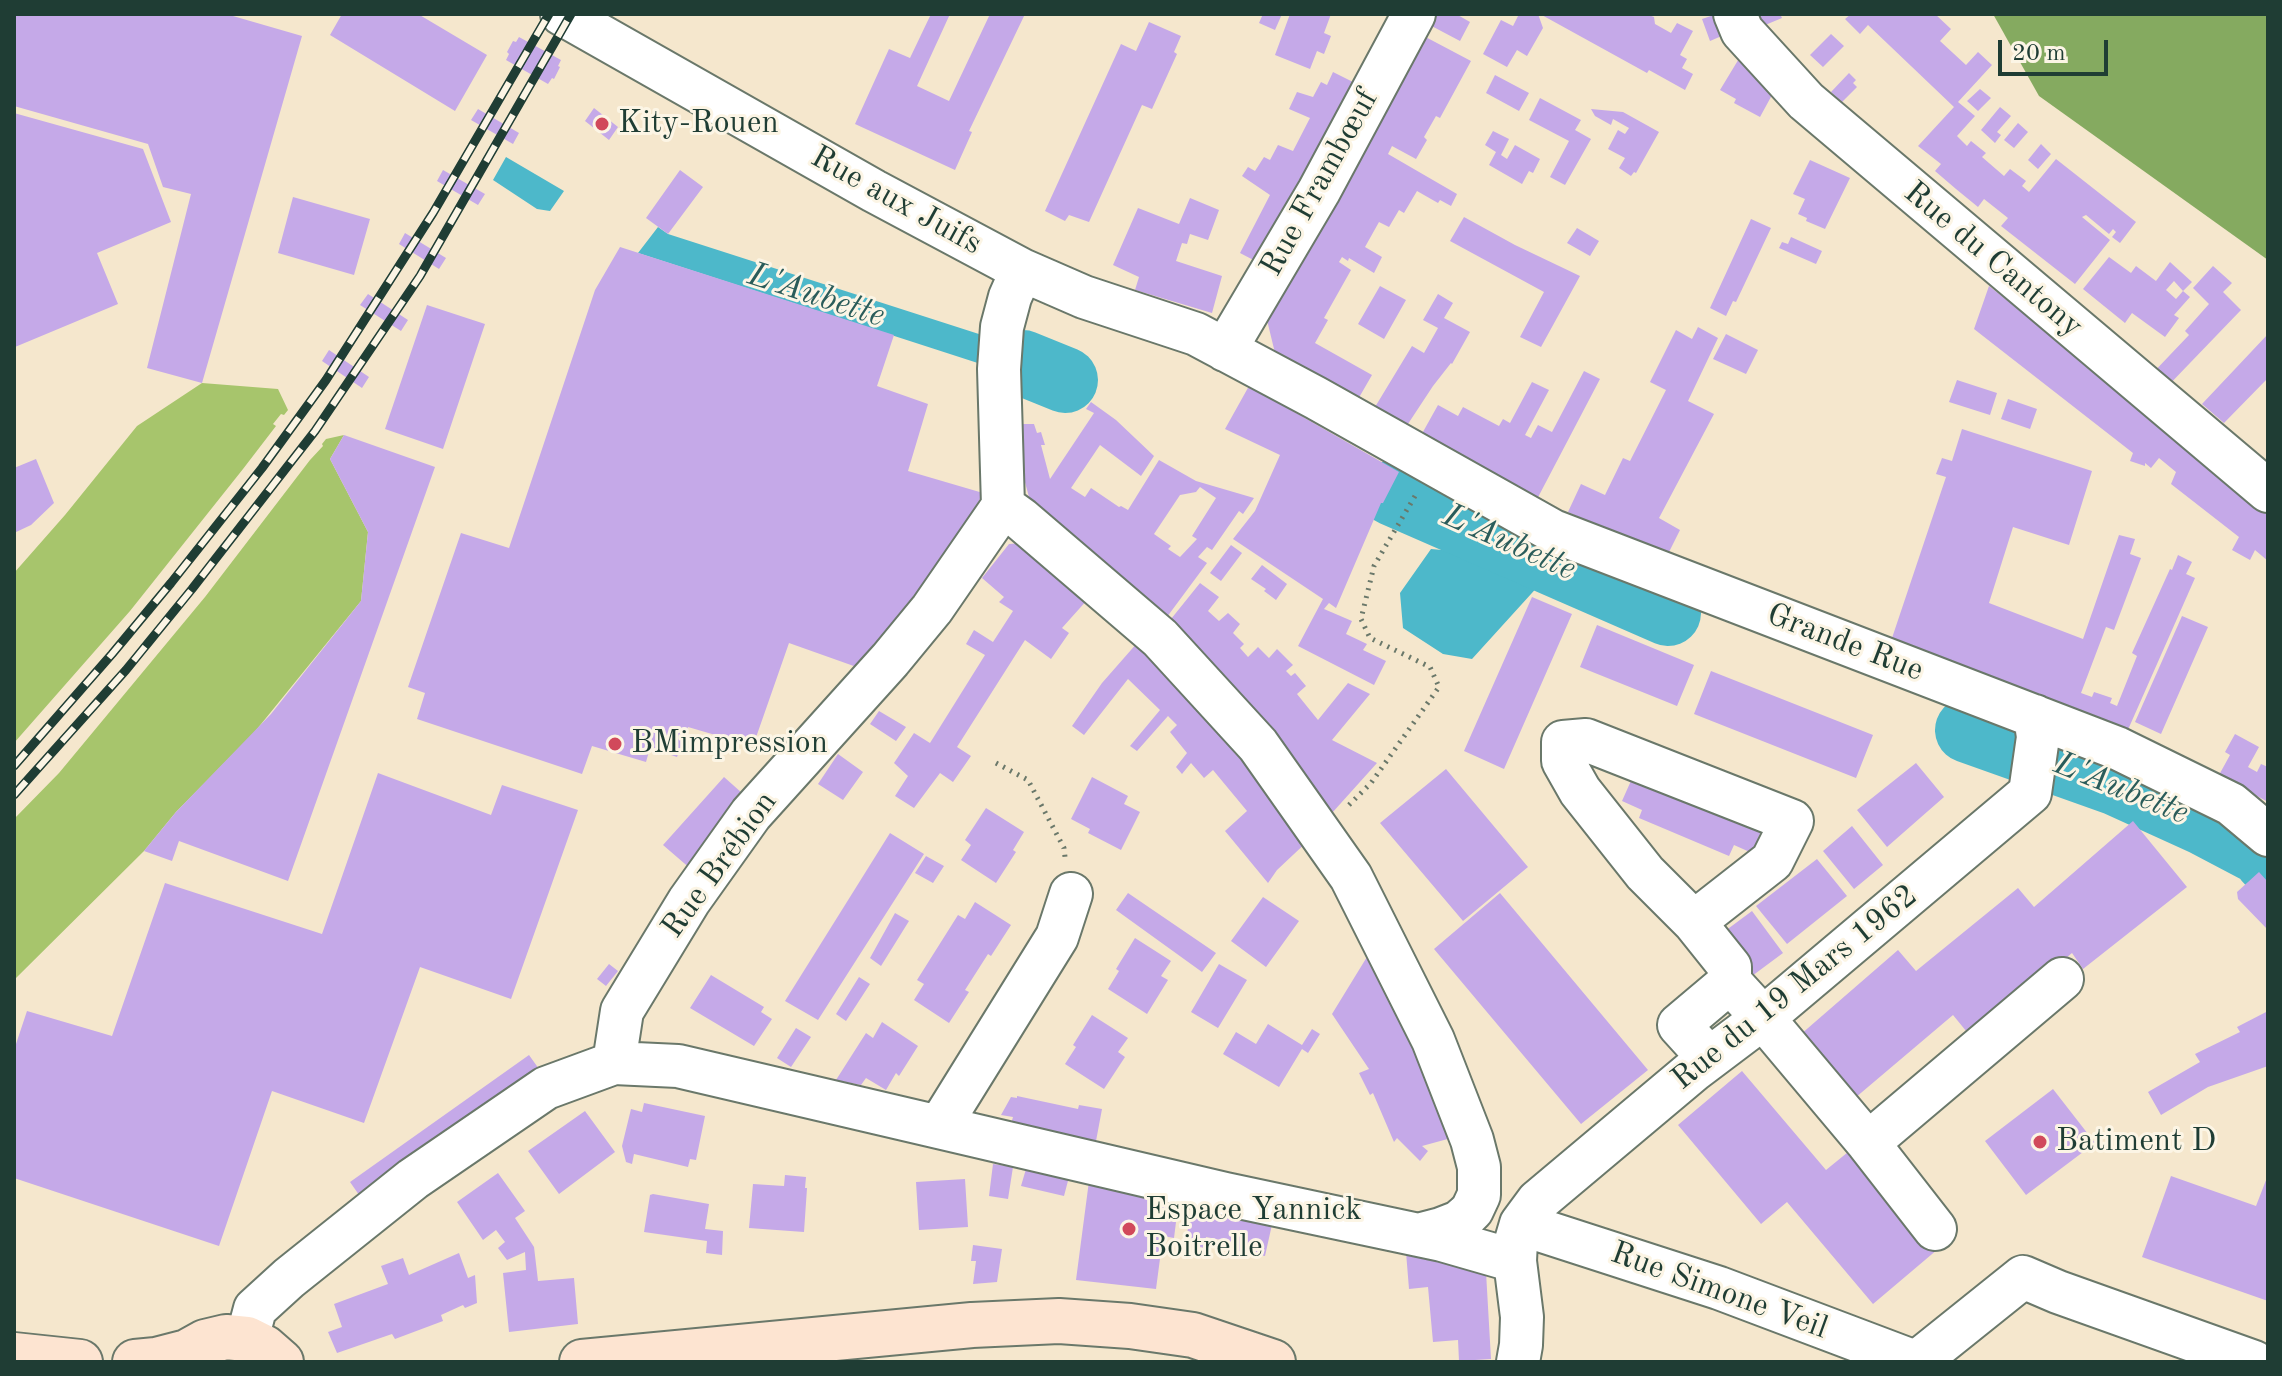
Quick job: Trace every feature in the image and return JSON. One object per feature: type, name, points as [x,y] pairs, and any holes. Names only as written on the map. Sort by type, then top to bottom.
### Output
[{"type":"main road","points":[[582,1362],[972,1325],[1059,1321],[1130,1326],[1193,1335],[1273,1362]]},
{"type":"main road","points":[[135,1362],[182,1357],[205,1342],[226,1337],[264,1351]]},
{"type":"main road","points":[[14,1355],[80,1362]]},
{"type":"street","name":"Rue aux Juifs","points":[[562,14],[874,191],[1022,270],[1084,297],[1196,334],[1225,350]]},
{"type":"street","name":"Rue Frambœuf","points":[[1225,350],[1319,191],[1414,14]]},
{"type":"street","name":"Rue du Cantony","points":[[1735,14],[1742,31],[1806,101],[2268,491]]},
{"type":"street","points":[[1022,270],[1002,327],[1003,506],[1160,638],[1258,745],[1351,877],[1433,1040],[1472,1140],[1479,1167],[1479,1195],[1472,1210],[1450,1226],[1418,1235]]},
{"type":"street","name":"Grande Rue","points":[[1225,350],[1553,531],[2037,727],[2117,748],[2231,804],[2268,835]]},
{"type":"street","name":"Rue Brébion","points":[[614,1063],[622,1011],[707,876],[751,814],[932,609],[1003,506]]},
{"type":"street","name":"Rue du 19 Mars 1962","points":[[1518,1242],[1538,1201],[1709,1058],[1763,1018],[2030,793],[2037,727]]},
{"type":"street","points":[[1694,922],[1772,861],[1792,821],[1586,740],[1563,742],[1563,761],[1580,791],[1645,873],[1694,922],[1730,967],[1730,982],[1868,1143],[1935,1229]]},
{"type":"street","points":[[939,1127],[1057,937],[1071,894]]},
{"type":"street","points":[[1868,1143],[2062,979]]},
{"type":"street","points":[[1709,1058],[1679,1025],[1730,982]]},
{"type":"street","points":[[264,1351],[255,1309],[289,1278],[413,1179],[546,1088],[614,1063]]},
{"type":"street","name":"Rue Simone Veil","points":[[614,1063],[678,1066],[1225,1194],[1418,1235],[1518,1242],[1719,1288],[1916,1362],[2023,1277],[2254,1362]]},
{"type":"street","points":[[1518,1242],[1522,1317],[1518,1362]]},
{"type":"path","points":[[1321,835],[1371,783],[1439,687],[1430,667],[1370,638],[1361,619],[1374,566],[1426,460]]},
{"type":"path","points":[[996,763],[1028,780],[1064,848],[1071,894]]},
{"type":"green space","points":[[1993,14],[2268,14],[2268,260],[2039,96]]},
{"type":"green space","points":[[202,383],[278,389],[288,410],[273,424],[276,426],[130,611],[14,743],[14,573],[137,426]]},
{"type":"green space","points":[[344,435],[330,459],[368,532],[361,601],[253,734],[176,812],[144,851],[14,980],[14,819],[59,773],[205,597],[326,439]]},
{"type":"water","points":[[506,157],[564,191],[550,211],[537,209],[493,180]]},
{"type":"water","points":[[658,227],[668,234],[982,335],[987,366],[638,253]]},
{"type":"water","points":[[1431,549],[1464,552],[1541,583],[1472,659],[1443,654],[1403,628],[1400,593]]},
{"type":"building","points":[[14,14],[226,14],[302,36],[202,383],[147,368],[191,194],[163,187],[148,144],[14,106]]},
{"type":"building","points":[[342,14],[418,14],[487,55],[455,111],[330,35]]},
{"type":"building","points":[[931,14],[950,14],[917,86],[949,101],[990,14],[1025,14],[969,131],[972,132],[955,170],[855,124],[889,49],[910,58]]},
{"type":"building","points":[[1263,14],[1282,14],[1275,30],[1259,23]]},
{"type":"building","points":[[1290,14],[1331,14],[1324,33],[1331,36],[1324,54],[1317,51],[1310,69],[1275,55]]},
{"type":"building","points":[[1429,14],[1456,14],[1470,22],[1460,41],[1424,22]]},
{"type":"building","points":[[1519,14],[1538,14],[1543,28],[1527,56],[1517,50],[1507,67],[1483,54],[1501,20],[1513,26]]},
{"type":"building","points":[[1540,14],[1646,14],[1654,17],[1655,24],[1671,33],[1677,23],[1693,31],[1680,55],[1687,59],[1682,68],[1693,74],[1685,90],[1649,70],[1647,73]]},
{"type":"building","points":[[1717,14],[1724,35],[1710,41],[1702,19]]},
{"type":"building","points":[[1752,14],[1780,14],[1782,18],[1758,28]]},
{"type":"building","points":[[1851,14],[1935,14],[1951,29],[1940,41],[1966,65],[1978,52],[1992,65],[1958,102],[1975,116],[1957,136],[1967,146],[1971,141],[1986,153],[1982,157],[2004,176],[2010,169],[2026,181],[2022,186],[2029,192],[2056,159],[2136,222],[2120,243],[2112,237],[2116,232],[2113,229],[2109,234],[2086,215],[2082,217],[2110,240],[2075,284],[2001,226],[2008,218],[1984,199],[1978,207],[1956,189],[1935,171],[1941,164],[1918,146],[1954,107],[1868,25],[1860,34],[1845,19]]},
{"type":"building","points":[[1149,22],[1181,36],[1174,52],[1177,54],[1152,109],[1142,105],[1089,222],[1069,215],[1065,221],[1045,211],[1121,44],[1136,51]]},
{"type":"building","points":[[1418,33],[1471,61],[1440,118],[1436,116],[1424,137],[1427,140],[1416,159],[1392,146],[1388,154],[1457,194],[1451,206],[1440,200],[1438,203],[1417,191],[1404,213],[1399,210],[1389,227],[1379,222],[1365,247],[1382,257],[1374,273],[1349,258],[1348,261],[1342,257],[1339,262],[1351,270],[1324,318],[1328,320],[1315,343],[1372,375],[1357,401],[1275,353],[1266,316]]},
{"type":"building","points":[[1831,34],[1844,46],[1823,67],[1810,55]]},
{"type":"building","points":[[519,37],[561,60],[554,79],[548,84],[506,60],[513,41],[516,42]]},
{"type":"building","points":[[1740,57],[1772,95],[1760,117],[1734,103],[1736,99],[1720,90]]},
{"type":"building","points":[[1333,72],[1357,84],[1263,265],[1240,253],[1270,195],[1242,176],[1248,167],[1255,171],[1264,157],[1270,160],[1278,145],[1293,151],[1310,118],[1289,109],[1297,92],[1313,97],[1321,82],[1327,85]]},
{"type":"building","points":[[1849,73],[1856,80],[1853,83],[1857,87],[1842,102],[1831,92]]},
{"type":"building","points":[[1495,75],[1529,93],[1519,111],[1486,93]]},
{"type":"building","points":[[1980,89],[1991,98],[1978,111],[1967,101]]},
{"type":"building","points":[[1540,98],[1581,120],[1575,130],[1591,139],[1565,185],[1550,177],[1569,141],[1529,120]]},
{"type":"building","points":[[2000,107],[2011,116],[1997,132],[2001,135],[1995,143],[1981,130]]},
{"type":"building","name":"Kity-Rouen","points":[[594,108],[618,127],[609,140],[585,121]]},
{"type":"building","points":[[478,109],[519,133],[513,144],[471,120]]},
{"type":"building","points":[[1591,109],[1623,112],[1659,132],[1636,173],[1631,176],[1619,168],[1625,158],[1608,149],[1618,130],[1625,134],[1629,128],[1613,119],[1611,125],[1595,116]]},
{"type":"building","points":[[14,113],[143,149],[171,222],[97,253],[118,304],[15,347]]},
{"type":"building","points":[[2018,123],[2028,132],[2014,148],[2004,140]]},
{"type":"building","points":[[1493,131],[1509,139],[1501,155],[1507,159],[1515,145],[1540,159],[1533,173],[1529,171],[1522,184],[1489,165],[1496,152],[1485,145]]},
{"type":"building","points":[[2041,144],[2051,154],[2038,169],[2028,160]]},
{"type":"building","points":[[1810,160],[1850,178],[1825,229],[1798,214],[1805,199],[1793,194]]},
{"type":"building","points":[[443,170],[485,194],[478,205],[437,181]]},
{"type":"building","points":[[680,170],[703,187],[668,234],[646,218]]},
{"type":"building","points":[[293,197],[370,219],[354,275],[278,253]]},
{"type":"building","points":[[1190,198],[1219,210],[1208,240],[1190,234],[1187,244],[1182,243],[1176,261],[1222,276],[1212,313],[1135,290],[1139,277],[1113,265],[1138,208],[1179,224]]},
{"type":"building","points":[[1464,217],[1580,276],[1541,347],[1520,337],[1544,292],[1450,241]]},
{"type":"building","points":[[1751,219],[1771,228],[1736,302],[1733,301],[1726,316],[1710,308]]},
{"type":"building","points":[[1577,228],[1599,241],[1590,256],[1567,243]]},
{"type":"building","points":[[405,233],[446,258],[439,269],[399,244]]},
{"type":"building","points":[[1791,237],[1822,251],[1816,264],[1779,248],[1782,242],[1788,244]]},
{"type":"building","points":[[620,247],[894,335],[877,386],[928,404],[908,471],[983,493],[934,588],[865,670],[789,643],[753,746],[688,727],[677,757],[650,748],[646,762],[592,746],[582,774],[417,719],[425,693],[408,687],[461,533],[509,548],[595,290]]},
{"type":"building","points":[[2109,257],[2131,273],[2136,266],[2156,281],[2170,262],[2192,282],[2183,291],[2190,297],[2174,315],[2179,318],[2165,337],[2132,313],[2125,323],[2083,289]],"holes":[[[2174,281],[2183,291],[2176,299],[2166,290]]]},
{"type":"building","points":[[2213,266],[2232,283],[2223,292],[2241,310],[2164,390],[2149,377],[2189,335],[2185,331],[2209,304],[2193,288]]},
{"type":"building","points":[[1380,286],[1406,300],[1384,339],[1358,324]]},
{"type":"building","points":[[1989,286],[2268,505],[2268,561],[2255,550],[2250,560],[2232,550],[2239,537],[2171,484],[2176,472],[2159,458],[2151,468],[2145,463],[2145,466],[2130,461],[2133,453],[1974,329]]},
{"type":"building","points":[[368,294],[408,320],[401,331],[360,305]]},
{"type":"building","points":[[1438,294],[1453,303],[1444,318],[1470,332],[1452,364],[1433,386],[1404,430],[1372,412],[1412,346],[1424,353],[1438,328],[1423,320]]},
{"type":"building","points":[[427,305],[485,324],[443,449],[385,429]]},
{"type":"building","points":[[1698,327],[1718,338],[1688,401],[1714,414],[1659,518],[1680,530],[1666,558],[1568,512],[1581,484],[1605,495],[1623,458],[1630,461],[1666,390],[1650,382],[1676,330],[1692,339]]},
{"type":"building","points":[[1726,334],[1758,350],[1746,374],[1713,359]]},
{"type":"building","points":[[2268,334],[2268,378],[2224,423],[2202,404]]},
{"type":"building","points":[[329,350],[369,377],[362,388],[322,361]]},
{"type":"building","points":[[1584,371],[1600,379],[1535,503],[1419,439],[1438,405],[1458,416],[1463,407],[1499,426],[1503,419],[1510,423],[1532,382],[1549,390],[1525,435],[1531,438],[1538,425],[1552,432]]},
{"type":"building","points":[[1957,380],[1997,393],[1990,415],[1949,402]]},
{"type":"building","points":[[1249,386],[1399,472],[1381,503],[1336,608],[1329,603],[1324,609],[1352,621],[1346,634],[1367,644],[1363,650],[1386,661],[1374,685],[1298,646],[1323,599],[1233,539],[1255,511],[1280,455],[1225,429]]},
{"type":"building","points":[[2008,399],[2037,409],[2030,429],[2001,419]]},
{"type":"building","points":[[1091,402],[1116,420],[1154,456],[1141,476],[1100,445],[1071,488],[1085,497],[1091,488],[1128,510],[1159,460],[1196,481],[1254,498],[1243,514],[1239,511],[1212,550],[1207,547],[1198,557],[1207,563],[1164,621],[1049,523],[1029,497],[1017,453],[1018,424],[1034,424],[1037,433],[1041,432],[1045,445],[1041,445],[1050,479],[1094,413],[1086,409]],"holes":[[[1200,487],[1216,498],[1192,536],[1197,539],[1180,557],[1154,534],[1180,495],[1196,492]]]},
{"type":"building","points":[[1962,429],[2092,471],[2069,545],[2013,527],[1989,603],[2083,639],[2119,535],[2135,539],[2130,554],[2141,558],[2114,630],[2106,627],[2081,693],[2092,697],[2094,692],[2112,698],[2110,703],[2117,706],[2137,656],[2132,653],[2170,569],[2178,555],[2192,562],[2186,574],[2195,578],[2123,741],[1899,655],[1892,638],[1946,477],[1936,474],[1942,458],[1952,461]]},
{"type":"building","points":[[344,435],[435,467],[288,881],[179,841],[172,861],[144,851],[176,812],[271,714],[361,601],[368,532],[330,459]]},
{"type":"building","points":[[36,459],[54,503],[31,525],[14,533],[14,468]]},
{"type":"building","points":[[1023,543],[1088,599],[1062,628],[1069,633],[1051,659],[1025,640],[957,747],[971,756],[953,782],[940,773],[914,808],[895,796],[908,776],[894,763],[914,733],[930,743],[985,655],[966,644],[974,630],[993,642],[1013,611],[999,602],[1004,597],[982,578],[1009,544]]},
{"type":"building","points":[[1231,545],[1242,553],[1221,581],[1210,573]]},
{"type":"building","points":[[1262,565],[1287,584],[1276,600],[1251,579]]},
{"type":"building","points":[[1200,583],[1219,597],[1208,611],[1219,621],[1228,613],[1240,624],[1233,633],[1244,644],[1240,648],[1248,657],[1258,647],[1269,658],[1277,649],[1293,665],[1286,671],[1291,676],[1295,673],[1306,686],[1297,694],[1318,720],[1348,683],[1370,694],[1332,740],[1377,763],[1332,813],[1167,624]]},
{"type":"building","points":[[1532,597],[1572,614],[1504,769],[1464,751]]},
{"type":"building","points":[[2182,616],[2208,627],[2161,734],[2135,722]]},
{"type":"building","points":[[1597,625],[1694,665],[1677,706],[1580,667]]},
{"type":"building","points":[[1138,642],[1199,700],[1310,839],[1277,870],[1268,883],[1225,831],[1247,811],[1213,770],[1204,778],[1191,763],[1182,774],[1176,767],[1187,753],[1170,732],[1177,725],[1168,716],[1137,751],[1130,746],[1160,710],[1128,679],[1084,735],[1072,726],[1102,683]]},
{"type":"building","points":[[1711,671],[1873,735],[1856,778],[1694,714]]},
{"type":"building","points":[[879,711],[906,727],[896,741],[870,724]]},
{"type":"building","points":[[2235,734],[2259,747],[2248,767],[2257,772],[2261,764],[2268,767],[2268,802],[2219,775],[2230,755],[2225,752]]},
{"type":"building","points":[[838,754],[863,772],[843,800],[818,784]]},
{"type":"building","points":[[1916,763],[1944,797],[1887,847],[1857,810]]},
{"type":"building","points":[[1446,769],[1528,867],[1463,921],[1380,823]]},
{"type":"building","points":[[378,773],[491,815],[502,785],[578,810],[511,999],[420,967],[364,1123],[272,1091],[219,1246],[14,1178],[14,1050],[27,1011],[112,1036],[165,883],[322,934]]},
{"type":"building","points":[[1634,774],[1762,829],[1752,853],[1734,845],[1729,856],[1639,818],[1642,810],[1622,801]]},
{"type":"building","points":[[724,777],[751,801],[692,870],[663,845]]},
{"type":"building","points":[[1092,777],[1128,796],[1124,804],[1140,812],[1121,850],[1088,833],[1090,829],[1071,819]]},
{"type":"building","points":[[986,808],[1024,832],[1013,850],[1016,852],[996,883],[961,860],[971,845],[965,840]]},
{"type":"building","points":[[2133,821],[2187,887],[2083,969],[2072,953],[1971,1037],[1953,1015],[1855,1098],[1800,1035],[1898,950],[1916,971],[2018,888],[2034,907]]},
{"type":"building","points":[[1852,826],[1883,865],[1854,889],[1823,851]]},
{"type":"building","points":[[890,833],[924,854],[818,1020],[785,1001]]},
{"type":"building","points":[[926,856],[944,866],[933,883],[915,873]]},
{"type":"building","points":[[1817,859],[1847,896],[1787,944],[1756,906]]},
{"type":"building","points":[[2259,872],[2268,882],[2268,930],[2238,899],[2237,892]]},
{"type":"building","points":[[1128,893],[1216,953],[1202,972],[1116,910]]},
{"type":"building","points":[[1500,893],[1648,1070],[1581,1124],[1434,949]]},
{"type":"building","points":[[1263,897],[1299,921],[1266,967],[1231,941]]},
{"type":"building","points":[[975,902],[1011,925],[965,990],[969,992],[949,1023],[914,1000],[924,984],[917,980],[958,915],[965,919]]},
{"type":"building","points":[[1752,911],[1783,953],[1752,976],[1721,934]]},
{"type":"building","points":[[895,913],[909,921],[881,966],[870,958]]},
{"type":"building","points":[[1135,938],[1171,961],[1161,976],[1168,980],[1147,1014],[1108,989]]},
{"type":"building","points":[[1370,952],[1455,1137],[1422,1146],[1428,1151],[1420,1161],[1397,1138],[1394,1142],[1373,1093],[1370,1095],[1359,1073],[1369,1069],[1332,1014]]},
{"type":"building","points":[[609,964],[618,971],[606,986],[597,979]]},
{"type":"building","points":[[1219,964],[1247,980],[1218,1028],[1191,1012]]},
{"type":"building","points":[[711,975],[764,1007],[761,1012],[772,1019],[754,1046],[690,1008]]},
{"type":"building","points":[[859,977],[870,984],[846,1021],[836,1014]]},
{"type":"building","points":[[2268,1011],[2268,1066],[2208,1087],[2161,1115],[2148,1092],[2200,1062],[2195,1054],[2240,1032],[2237,1027]]},
{"type":"building","points":[[1092,1015],[1128,1038],[1118,1052],[1125,1057],[1104,1089],[1065,1064]]},
{"type":"building","points":[[882,1022],[918,1046],[899,1076],[896,1073],[886,1090],[866,1078],[861,1085],[836,1080],[866,1033],[873,1038]]},
{"type":"building","points":[[1268,1024],[1302,1045],[1312,1029],[1320,1034],[1308,1053],[1302,1049],[1279,1087],[1223,1054],[1236,1032],[1256,1044]]},
{"type":"building","points":[[796,1028],[811,1037],[791,1067],[777,1058]]},
{"type":"building","points":[[529,1055],[544,1076],[364,1202],[350,1182]]},
{"type":"building","points":[[1742,1071],[1826,1170],[1853,1148],[1938,1249],[1873,1304],[1787,1202],[1761,1224],[1678,1125]]},
{"type":"building","name":"Batiment D","points":[[2053,1089],[2095,1143],[2026,1195],[1985,1141]]},
{"type":"building","points":[[1011,1097],[1078,1109],[1079,1105],[1102,1109],[1096,1141],[1011,1124],[1013,1117],[1001,1115]]},
{"type":"building","points":[[644,1103],[705,1116],[696,1160],[690,1159],[688,1167],[634,1154],[632,1164],[626,1162],[622,1146],[631,1109],[642,1112]]},
{"type":"building","points":[[585,1111],[615,1152],[559,1194],[528,1151]]},
{"type":"building","points":[[1013,1160],[1069,1177],[1064,1196],[1021,1186],[1026,1169],[1013,1167]]},
{"type":"building","points":[[993,1164],[1013,1167],[1008,1199],[989,1196]]},
{"type":"building","points":[[498,1173],[525,1211],[515,1218],[534,1247],[538,1281],[574,1278],[578,1324],[509,1332],[503,1273],[526,1270],[525,1252],[507,1260],[498,1248],[505,1242],[496,1230],[483,1240],[457,1202]]},
{"type":"building","points":[[785,1175],[806,1177],[804,1232],[749,1228],[753,1184],[784,1186]]},
{"type":"building","points":[[2268,1175],[2268,1301],[2142,1257],[2171,1176],[2256,1206]]},
{"type":"building","points":[[965,1179],[968,1227],[919,1230],[916,1182]]},
{"type":"building","name":"Espace Yannick Boitrelle","points":[[1089,1181],[1168,1197],[1165,1220],[1176,1222],[1174,1238],[1163,1236],[1156,1289],[1076,1280]]},
{"type":"building","points":[[650,1195],[709,1204],[705,1229],[723,1231],[722,1255],[706,1253],[707,1241],[644,1232]]},
{"type":"building","points":[[1194,1200],[1273,1220],[1265,1256],[1224,1248],[1226,1241],[1206,1237],[1204,1248],[1185,1243]]},
{"type":"building","points":[[973,1245],[1002,1249],[997,1282],[973,1284],[976,1261],[971,1261]]},
{"type":"building","points":[[1406,1252],[1486,1272],[1491,1359],[1459,1361],[1458,1340],[1433,1342],[1428,1287],[1409,1289]]},
{"type":"building","points":[[459,1253],[468,1278],[475,1275],[477,1303],[465,1308],[463,1305],[441,1315],[443,1321],[395,1339],[392,1334],[337,1353],[328,1332],[342,1327],[334,1304],[388,1284],[381,1266],[403,1258],[409,1275]]},
{"type":"waterway","name":"L'Aubette","points":[[1023,363],[1065,380]]},
{"type":"waterway","name":"L'Aubette","points":[[1393,493],[1668,613]]},
{"type":"waterway","name":"L'Aubette","points":[[1968,730],[2117,783],[2205,823],[2262,853],[2268,861]]},
{"type":"railway","points":[[14,766],[171,583],[262,468],[326,380],[433,213],[549,14]]},
{"type":"railway","points":[[14,795],[126,670],[315,431],[420,276],[571,14]]},
{"type":"place","name":"Kity-Rouen","points":[[602,124]]},
{"type":"place","name":"BMimpression","points":[[615,744]]},
{"type":"place","name":"Batiment D","points":[[2040,1142]]},
{"type":"place","name":"Espace Yannick Boitrelle","points":[[1129,1229]]}]
